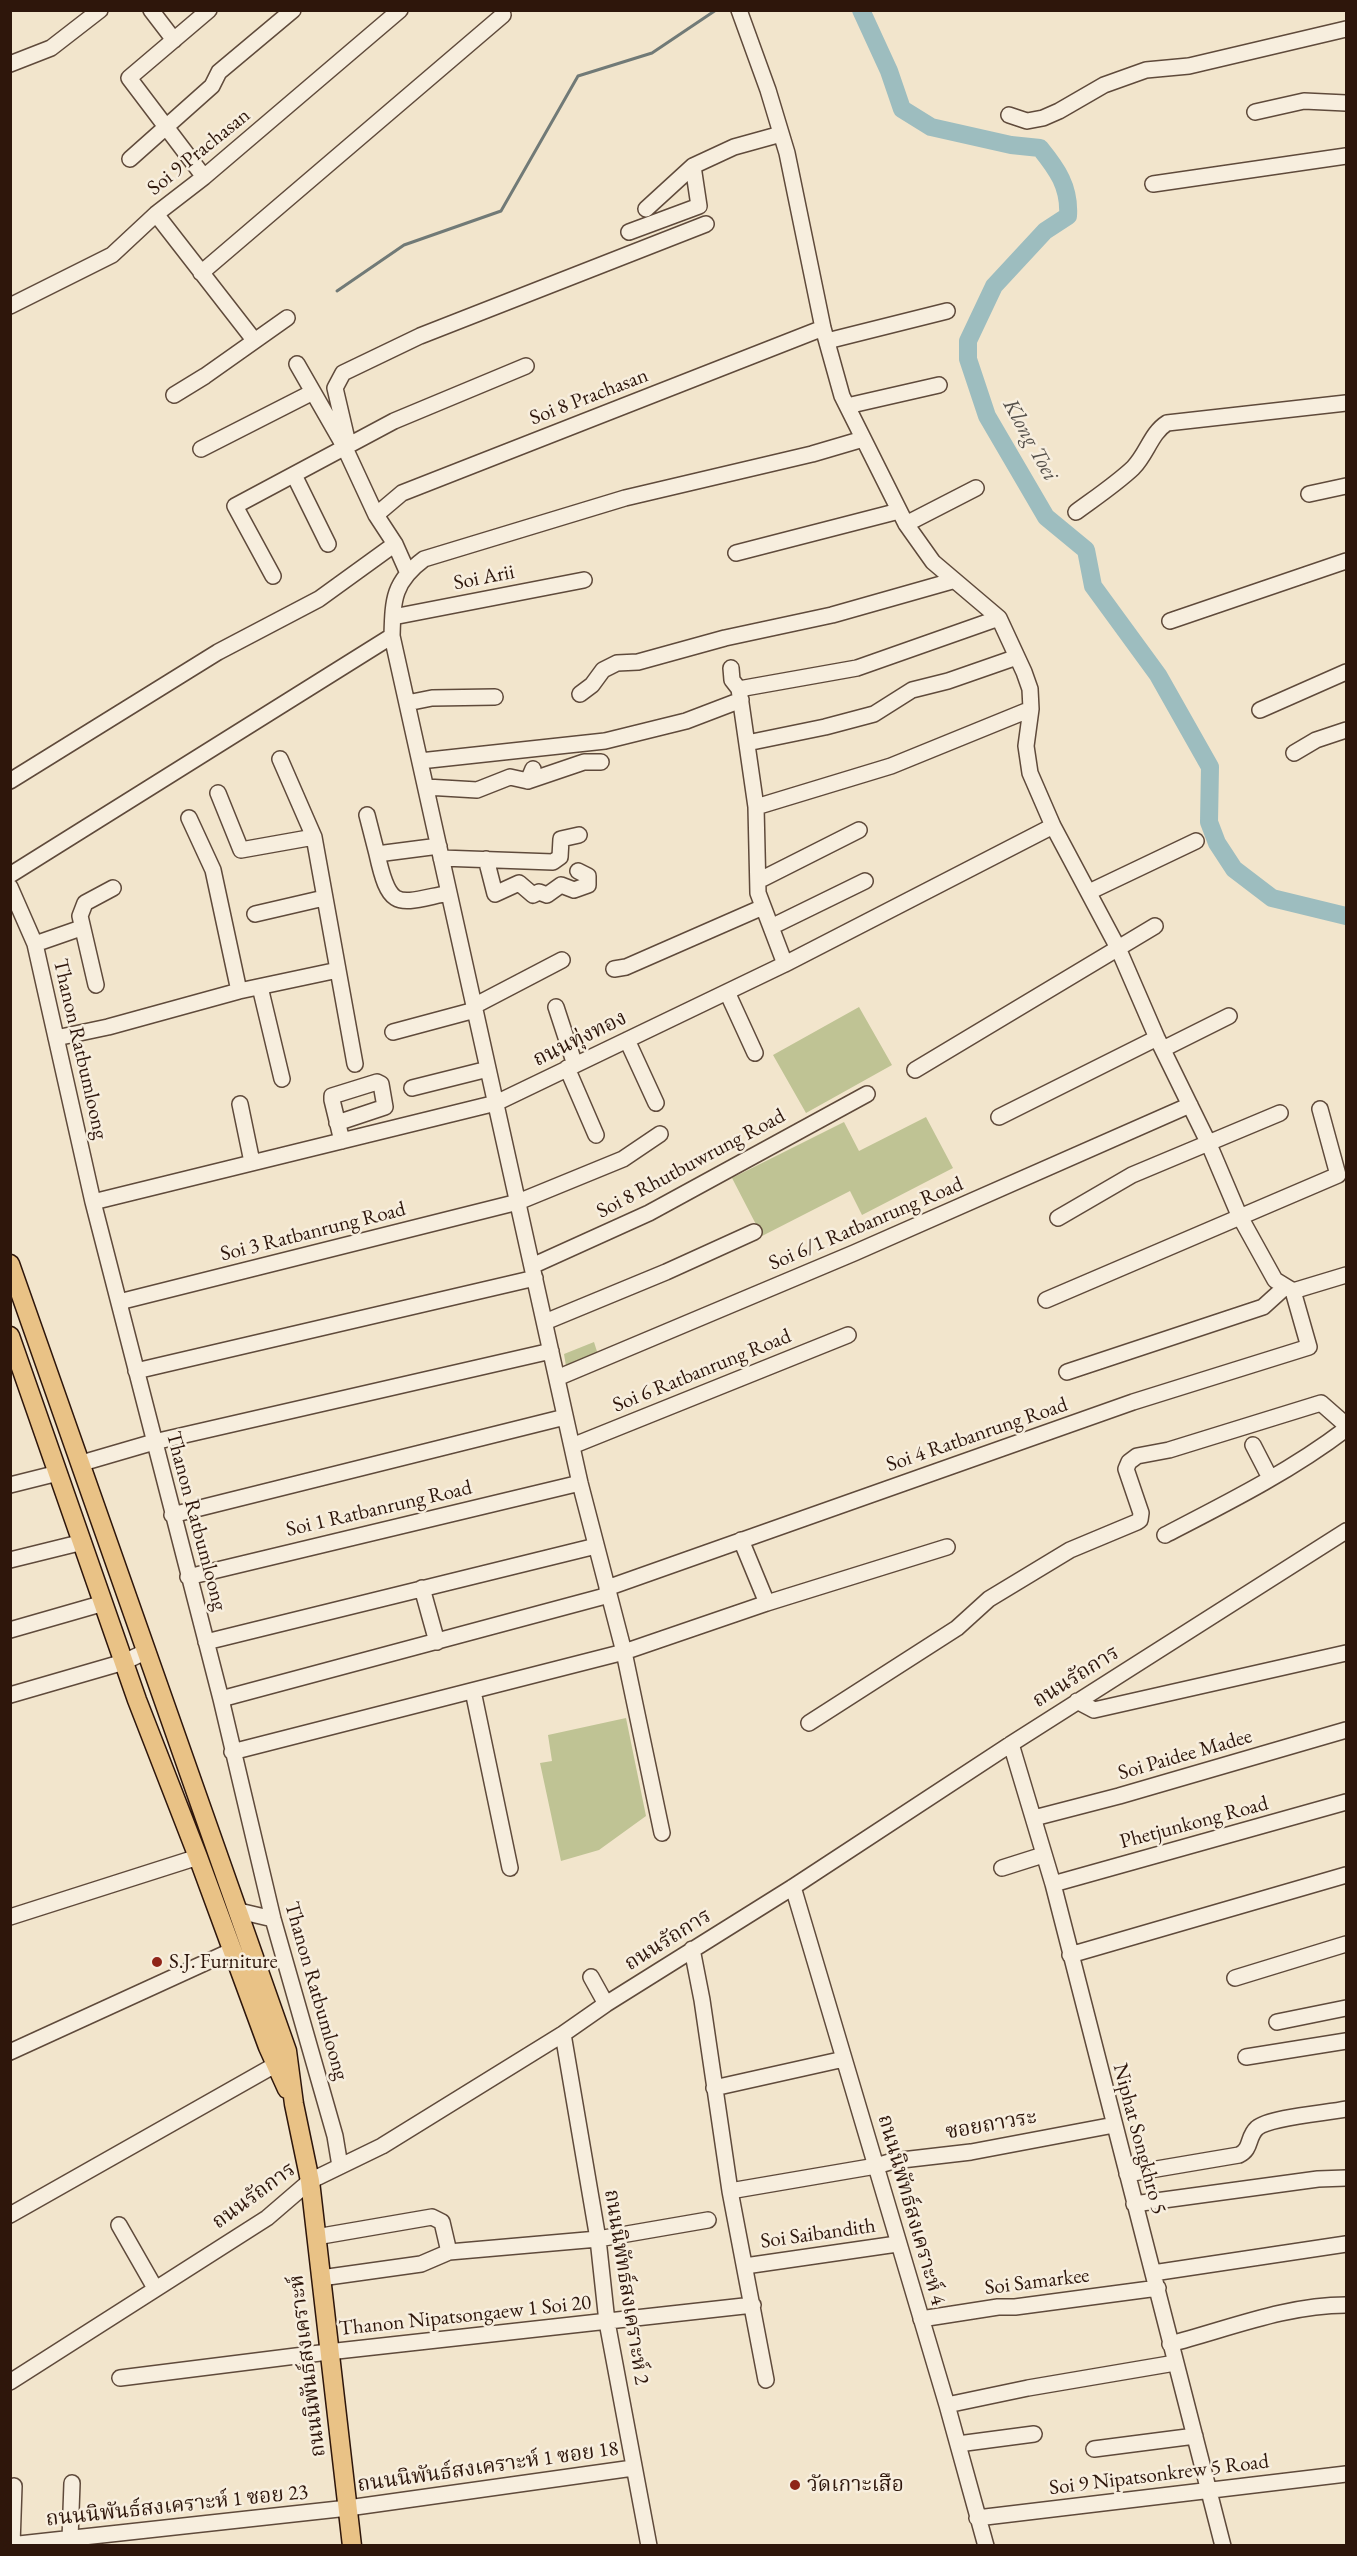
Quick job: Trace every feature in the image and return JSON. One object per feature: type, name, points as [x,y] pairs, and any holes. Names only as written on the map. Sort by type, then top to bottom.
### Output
[{"type":"main road","points":[[10,1264],[82,1463],[287,2051],[294,2104]]},
{"type":"main road","points":[[10,1336],[124,1662],[275,2065],[294,2104]]},
{"type":"main road","name":"ถนนนิพันธ์สงเคราะห์","points":[[294,2104],[310,2181],[352,2546]]},
{"type":"street","points":[[10,64],[51,48],[100,10]]},
{"type":"street","points":[[151,10],[174,40]]},
{"type":"street","points":[[204,177],[129,78],[209,10]]},
{"type":"street","points":[[130,159],[212,86],[219,72],[293,10]]},
{"type":"street","name":"Soi 9 Prachasan","points":[[10,306],[112,255],[156,214],[204,177],[400,10]]},
{"type":"street","points":[[739,13],[768,90],[781,134],[825,334],[847,406],[902,517],[933,562],[952,581],[999,618],[1030,689],[1031,709],[1026,746],[1030,773],[1053,826],[1118,948],[1160,1043],[1208,1142],[1239,1215],[1275,1280],[1288,1289]]},
{"type":"street","points":[[201,273],[503,15]]},
{"type":"street","points":[[1009,115],[1027,121],[1038,119],[1059,111],[1104,85],[1146,69],[1189,66],[1347,29]]},
{"type":"street","points":[[1255,112],[1304,101],[1347,103]]},
{"type":"street","points":[[646,209],[693,165],[734,147],[781,134]]},
{"type":"street","points":[[1153,184],[1347,156]]},
{"type":"street","points":[[629,232],[699,206],[693,165]]},
{"type":"street","points":[[156,214],[254,340]]},
{"type":"street","points":[[344,446],[346,435],[335,388],[342,373],[420,336],[706,224]]},
{"type":"street","name":"Soi 8 Prachasan","points":[[376,515],[402,493],[825,334],[947,311]]},
{"type":"street","points":[[174,395],[206,376],[287,318]]},
{"type":"street","points":[[297,364],[344,446],[376,515],[395,544],[408,571]]},
{"type":"street","points":[[273,576],[235,506],[394,421],[526,366]]},
{"type":"street","points":[[847,406],[939,385]]},
{"type":"street","points":[[201,449],[313,392]]},
{"type":"street","points":[[1076,512],[1133,468],[1145,455],[1157,430],[1167,423],[1347,403]]},
{"type":"street","points":[[662,1833],[624,1652],[565,1417],[392,636],[393,600],[408,571],[424,559],[625,498],[812,454],[863,439]]},
{"type":"street","points":[[294,475],[328,544]]},
{"type":"street","points":[[1309,494],[1347,486]]},
{"type":"street","points":[[736,554],[902,517],[976,488]]},
{"type":"street","points":[[10,781],[218,652],[319,599],[395,544]]},
{"type":"street","points":[[1170,621],[1347,561]]},
{"type":"street","name":"Soi Arii","points":[[393,617],[584,580]]},
{"type":"street","points":[[580,694],[603,670],[617,663],[638,662],[725,638],[832,615],[952,581]]},
{"type":"street","points":[[420,761],[604,741],[686,721],[740,694],[857,668],[999,618]]},
{"type":"street","points":[[10,875],[392,636]]},
{"type":"street","points":[[747,743],[874,714],[912,690],[948,681],[1017,657]]},
{"type":"street","points":[[731,668],[732,680],[740,694],[756,807],[758,893],[785,964]]},
{"type":"street","points":[[1260,710],[1347,672]]},
{"type":"street","points":[[407,703],[432,698],[495,697]]},
{"type":"street","points":[[756,807],[891,766],[1031,709]]},
{"type":"street","points":[[1294,753],[1316,740],[1347,730]]},
{"type":"street","points":[[280,759],[314,837],[355,1064]]},
{"type":"street","points":[[426,787],[477,790],[510,777],[530,775],[584,762],[602,762]]},
{"type":"street","points":[[218,793],[241,850],[314,837]]},
{"type":"street","points":[[367,815],[382,875],[393,898],[402,902],[449,893]]},
{"type":"street","points":[[189,818],[213,870],[239,991]]},
{"type":"street","name":"ถนนทุ่งทอง","points":[[93,1202],[496,1103],[785,964],[1053,826]]},
{"type":"street","points":[[758,881],[859,830]]},
{"type":"street","points":[[377,854],[440,852],[486,859],[553,862],[560,857],[561,839],[579,835]]},
{"type":"street","points":[[1089,892],[1196,841]]},
{"type":"street","points":[[486,859],[495,894],[519,883],[533,896],[539,892],[547,896],[561,885],[574,890],[588,885],[588,876],[578,871]]},
{"type":"street","points":[[771,927],[865,881]]},
{"type":"street","name":"Thanon Ratbumloong","points":[[10,887],[35,944],[93,1202],[221,1699],[273,1919],[335,2136],[340,2166]]},
{"type":"street","points":[[96,985],[80,916],[85,903],[113,888]]},
{"type":"street","points":[[255,914],[324,898]]},
{"type":"street","points":[[614,969],[626,967],[763,907]]},
{"type":"street","points":[[915,1070],[1155,926]]},
{"type":"street","points":[[35,944],[81,928]]},
{"type":"street","points":[[393,1032],[474,1008],[562,960]]},
{"type":"street","points":[[56,1038],[108,1027],[239,991],[338,970]]},
{"type":"street","points":[[260,987],[282,1079]]},
{"type":"street","points":[[728,992],[755,1053]]},
{"type":"street","points":[[556,1007],[571,1067],[596,1135]]},
{"type":"street","points":[[999,1117],[1160,1043],[1229,1016]]},
{"type":"street","points":[[627,1040],[656,1103]]},
{"type":"street","points":[[412,1088],[488,1069]]},
{"type":"street","name":"Soi 8 Rhutbuwrung Road","points":[[136,1371],[534,1272],[649,1213],[867,1094]]},
{"type":"street","points":[[240,1104],[252,1162]]},
{"type":"street","name":"Soi 6/1 Ratbanrung Road","points":[[557,1378],[854,1253],[1190,1105]]},
{"type":"street","points":[[1046,1299],[1342,1173],[1320,1109]]},
{"type":"street","points":[[1058,1218],[1132,1175],[1280,1113]]},
{"type":"street","points":[[337,1122],[342,1141]]},
{"type":"street","name":"Soi 3 Ratbanrung Road","points":[[119,1302],[518,1202],[623,1159],[660,1134]]},
{"type":"street","points":[[544,1322],[666,1272],[754,1232]]},
{"type":"street","points":[[1067,1372],[1263,1307],[1288,1289],[1347,1275]]},
{"type":"street","name":"Soi 4 Ratbanrung Road","points":[[221,1699],[437,1642],[608,1592],[741,1540],[1133,1402],[1309,1347],[1288,1289]]},
{"type":"street","name":"Soi 6 Ratbanrung Road","points":[[572,1446],[848,1335]]},
{"type":"street","points":[[82,1463],[154,1442],[551,1351]]},
{"type":"street","points":[[808,1723],[957,1628],[988,1599],[1070,1550],[1140,1520],[1140,1513],[1126,1469],[1129,1462],[1137,1456],[1169,1450],[1321,1403],[1347,1427],[1321,1449],[1165,1535]]},
{"type":"street","points":[[172,1515],[565,1417]]},
{"type":"street","points":[[1253,1445],[1270,1478]]},
{"type":"street","points":[[10,1485],[58,1473]]},
{"type":"street","name":"Soi 1 Ratbanrung Road","points":[[188,1577],[580,1483]]},
{"type":"street","name":"ถนนรัถการ","points":[[10,2382],[267,2218],[310,2181],[381,2146],[563,2034],[1077,1701],[1347,1531]]},
{"type":"street","points":[[741,1540],[767,1603]]},
{"type":"street","points":[[10,1560],[83,1542]]},
{"type":"street","points":[[206,1642],[596,1546]]},
{"type":"street","points":[[232,1752],[624,1652],[767,1603],[947,1548]]},
{"type":"street","points":[[422,1588],[437,1642]]},
{"type":"street","points":[[10,1630],[104,1603]]},
{"type":"street","points":[[10,1695],[124,1662],[147,1651]]},
{"type":"street","points":[[1077,1701],[1094,1710],[1347,1653]]},
{"type":"street","points":[[473,1691],[510,1868]]},
{"type":"street","name":"Soi Paidee Madee","points":[[1034,1818],[1119,1796],[1347,1730]]},
{"type":"street","name":"Niphat Songkhro 5","points":[[1011,1744],[1053,1884],[1223,2546]]},
{"type":"street","name":"Phetjunkong Road","points":[[1053,1884],[1347,1802]]},
{"type":"street","points":[[1002,1868],[1043,1855]]},
{"type":"street","points":[[10,1917],[198,1857]]},
{"type":"street","points":[[1070,1954],[1347,1875]]},
{"type":"street","name":"ถนนนิพัทธ์สงเคราะห์ 4","points":[[793,1887],[897,2244],[947,2405],[986,2546]]},
{"type":"street","points":[[239,1911],[273,1919]]},
{"type":"street","points":[[1235,1978],[1347,1944]]},
{"type":"street","points":[[692,1949],[702,2000],[730,2191],[766,2380]]},
{"type":"street","points":[[10,2052],[233,1950]]},
{"type":"street","points":[[591,1977],[606,2004]]},
{"type":"street","points":[[280,2031],[298,2008]]},
{"type":"street","points":[[1277,2022],[1347,2008]]},
{"type":"street","points":[[94,2013],[111,2021]]},
{"type":"street","name":"ถนนนิพัทธ์สงเคราะห์ 2","points":[[563,2034],[598,2239],[607,2322],[649,2546]]},
{"type":"street","points":[[1246,2057],[1347,2041]]},
{"type":"street","points":[[714,2088],[844,2059]]},
{"type":"street","points":[[10,2216],[275,2065]]},
{"type":"street","points":[[1127,2174],[1239,2155],[1248,2149],[1252,2134],[1266,2123],[1347,2109]]},
{"type":"street","name":"ซอยถาวระ","points":[[730,2191],[876,2166],[893,2161],[971,2152],[1114,2125]]},
{"type":"street","points":[[1134,2204],[1318,2179],[1347,2178]]},
{"type":"street","points":[[316,2237],[432,2217],[442,2222],[449,2252]]},
{"type":"street","points":[[321,2278],[421,2264],[449,2252],[598,2239],[708,2220]]},
{"type":"street","points":[[119,2225],[155,2288]]},
{"type":"street","name":"Soi Saibandith","points":[[745,2266],[897,2244]]},
{"type":"street","points":[[1153,2273],[1347,2244]]},
{"type":"street","name":"Soi Samarkee","points":[[921,2319],[998,2307],[1014,2307],[1158,2288]]},
{"type":"street","name":"Thanon Nipatsongaew 1 Soi 20","points":[[120,2378],[328,2352],[753,2305]]},
{"type":"street","points":[[1170,2344],[1231,2328],[1264,2316],[1347,2305]]},
{"type":"street","points":[[947,2405],[1028,2388],[1175,2363]]},
{"type":"street","points":[[958,2444],[1034,2433]]},
{"type":"street","points":[[1094,2449],[1195,2436]]},
{"type":"street","name":"ถนนนิพันธ์สงเคราะห์ 1 ซอย 18","points":[[348,2508],[633,2468]]},
{"type":"street","name":"Soi 9 Nipatsonkrew 5 Road","points":[[977,2518],[1347,2474]]},
{"type":"street","points":[[70,2539],[72,2483]]},
{"type":"street","points":[[11,2545],[14,2486]]},
{"type":"street","name":"ถนนนิพันธ์สงเคราะห์ 1 ซอย 23","points":[[11,2545],[348,2508]]},
{"type":"green space","points":[[859,1007],[892,1065],[806,1113],[773,1055]]},
{"type":"green space","points":[[926,1117],[953,1168],[862,1215],[850,1191],[762,1236],[732,1178],[844,1122],[859,1151]]},
{"type":"green space","points":[[594,1342],[599,1358],[567,1372],[564,1354]]},
{"type":"green space","points":[[626,1718],[646,1816],[599,1850],[561,1861],[540,1763],[552,1761],[548,1735]]},
{"type":"waterway","points":[[337,291],[404,245],[501,211],[578,76],[652,53],[716,10]]},
{"type":"waterway","name":"Klong Toei","points":[[861,10],[889,71],[902,109],[931,127],[1011,145],[1040,148],[1061,179],[1067,196],[1068,216],[1045,231],[994,286],[968,341],[968,359],[987,416],[1046,517],[1086,550],[1093,586],[1158,675],[1210,767],[1209,822],[1217,843],[1234,869],[1272,898],[1346,916]]},
{"type":"place","name":"S.J. Furniture","points":[[157,1962]]},
{"type":"place","name":"วัดเกาะเสือ","points":[[795,2485]]}]
